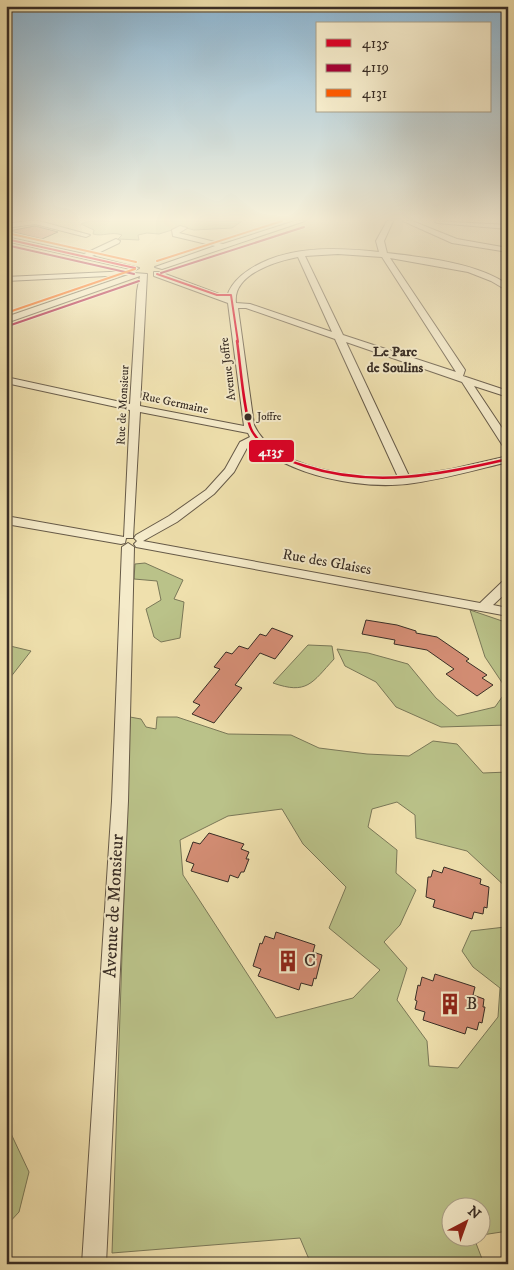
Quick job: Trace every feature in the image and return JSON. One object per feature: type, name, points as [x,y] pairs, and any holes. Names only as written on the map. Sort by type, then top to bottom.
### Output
[{"type":"street","points":[[6,320],[112,280]]},
{"type":"street","name":"Rue de Monsieur","points":[[132,541],[140,280]]},
{"type":"street","points":[[181,280],[247,306],[508,394]]},
{"type":"street","points":[[232,300],[241,280]]},
{"type":"street","points":[[313,280],[406,481]]},
{"type":"street","points":[[401,280],[460,370],[461,378],[508,446]]},
{"type":"street","points":[[498,280],[508,288]]},
{"type":"street","name":"Avenue Joffre","points":[[232,300],[246,408],[254,434]]},
{"type":"street","name":"Rue Germaine","points":[[6,380],[254,434]]},
{"type":"street","points":[[132,541],[173,520],[210,492],[230,470],[244,444],[254,434],[282,457],[314,470],[354,479],[406,481],[434,478],[508,459]]},
{"type":"street","name":"Rue des Glaises","points":[[6,520],[132,541],[508,612]]},
{"type":"street","name":"Avenue de Monsieur","points":[[94,1264],[120,801],[132,541]]},
{"type":"street","points":[[482,607],[508,584]]},
{"type":"green space","points":[[145,563],[183,580],[174,599],[184,602],[180,638],[161,642],[154,637],[146,609],[161,600],[157,581],[134,579],[135,564]]},
{"type":"green space","points":[[470,610],[508,623],[508,725],[441,727],[396,707],[376,682],[345,666],[337,649],[368,653],[408,664],[436,698],[457,716],[495,707],[507,690],[485,657]]},
{"type":"green space","points":[[6,645],[31,651],[6,683]]},
{"type":"green space","points":[[308,645],[332,646],[334,659],[320,675],[301,687],[294,688],[273,683]]},
{"type":"green space","points":[[130,717],[141,719],[146,727],[156,729],[157,717],[177,717],[228,734],[291,735],[319,748],[367,754],[409,756],[433,741],[457,744],[483,773],[508,772],[508,889],[467,851],[416,838],[415,815],[397,802],[372,809],[368,827],[397,850],[396,873],[416,890],[400,925],[384,942],[407,968],[397,1000],[427,1041],[429,1066],[458,1068],[498,1017],[500,988],[473,967],[462,951],[471,931],[505,927],[508,919],[508,1231],[492,1233],[492,1198],[442,1198],[442,1248],[478,1248],[484,1264],[311,1264],[300,1238],[112,1253]],"holes":[[[282,809],[303,844],[346,887],[329,928],[380,970],[353,998],[276,1018],[183,875],[180,840],[228,816]]]},
{"type":"green space","points":[[6,1123],[29,1172],[19,1212],[6,1226]]},
{"type":"building","points":[[366,620],[397,625],[416,631],[416,633],[437,637],[469,659],[466,661],[487,675],[482,678],[493,685],[477,696],[446,674],[454,669],[427,650],[394,644],[395,640],[362,634]]},
{"type":"building","points":[[272,628],[293,636],[275,659],[260,653],[235,685],[242,688],[214,723],[192,714],[200,705],[193,702],[220,669],[214,667],[226,652],[232,654],[239,646],[248,649],[260,634],[266,636]]},
{"type":"building","points":[[209,833],[244,844],[241,849],[249,852],[246,859],[249,859],[244,872],[241,872],[238,878],[230,875],[228,882],[191,871],[194,864],[186,861],[193,842],[200,844]]},
{"type":"building","points":[[444,867],[481,879],[480,884],[489,887],[487,908],[484,907],[483,914],[474,912],[472,919],[433,907],[435,900],[426,897],[428,877],[431,877],[433,870],[442,873]]},
{"type":"building","name":"C","points":[[276,932],[315,945],[313,952],[322,955],[316,979],[314,978],[312,986],[301,983],[299,990],[258,976],[261,969],[253,966],[260,943],[262,944],[265,936],[274,939]]},
{"type":"building","name":"B","points":[[435,974],[475,987],[473,995],[484,999],[483,1007],[485,1007],[482,1023],[479,1022],[477,1030],[467,1027],[465,1034],[423,1020],[425,1012],[415,1009],[418,985],[420,986],[422,977],[433,981]]},
{"type":"transit line","name":"4131","points":[[6,313],[102,280]]},
{"type":"transit line","name":"4135","points":[[175,280],[217,295],[231,295],[249,425],[263,444],[283,457],[324,473],[376,479],[429,475],[508,459]]},
{"type":"transit line","name":"4119","points":[[8,326],[139,281]]},
{"type":"place","name":"Joffre","points":[[248,417]]},
{"type":"place","name":"C","points":[[288,961]]},
{"type":"place","name":"B","points":[[450,1004]]},
{"type":"district","name":"Le Parc de Soulins","points":[[395,360]]}]
